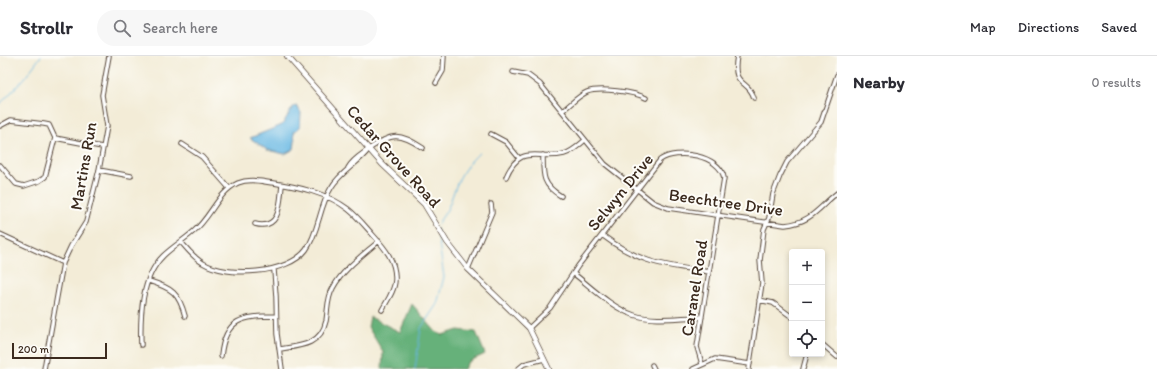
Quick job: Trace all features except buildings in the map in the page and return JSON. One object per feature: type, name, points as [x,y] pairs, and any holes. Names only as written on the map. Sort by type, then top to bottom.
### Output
[{"type":"street","name":"Martins Run","points":[[44,369],[62,263],[70,246],[86,222],[99,170],[107,126],[102,95],[109,56]]},
{"type":"street","name":"Cedar Grove Road","points":[[287,56],[392,175],[424,204],[447,242],[468,269],[530,328],[549,369]]},
{"type":"street","points":[[436,82],[443,71],[444,56]]},
{"type":"street","points":[[737,56],[735,68],[738,78],[743,85],[751,90],[754,98]]},
{"type":"street","name":"Beechtree Drive","points":[[513,72],[534,79],[610,169],[653,202],[668,208],[784,225],[805,220],[816,213],[837,193]]},
{"type":"street","points":[[749,369],[762,277],[760,260],[764,229],[773,194],[780,176],[792,155],[820,122],[837,75]]},
{"type":"street","points":[[562,111],[589,91],[597,90],[638,94],[646,98]]},
{"type":"street","points":[[0,126],[11,120],[44,124],[49,126],[55,138],[48,169],[45,177],[39,181],[24,186],[16,184],[0,165]]},
{"type":"street","points":[[491,134],[511,146],[519,158]]},
{"type":"street","points":[[181,242],[193,256],[204,264],[213,267],[249,272],[274,270],[296,259],[304,252],[315,232],[326,197],[350,164],[380,141],[394,136],[407,138],[423,148]]},
{"type":"street","points":[[55,138],[102,147]]},
{"type":"street","points":[[506,177],[511,165],[519,158],[528,155],[567,153],[585,140]]},
{"type":"street","points":[[182,144],[202,157],[229,188]]},
{"type":"street","points":[[543,154],[545,180],[553,191],[561,196]]},
{"type":"street","name":"Selwyn Drive","points":[[530,328],[550,308],[573,273],[602,235],[660,160],[668,155],[678,154],[707,159],[717,164],[723,175],[718,216]]},
{"type":"street","points":[[99,170],[131,176]]},
{"type":"street","points":[[141,344],[141,306],[149,281],[162,257],[202,225],[222,194],[239,182],[248,181],[298,187],[326,197],[348,209],[379,241],[392,260],[395,282],[382,310]]},
{"type":"street","points":[[255,224],[267,225],[273,222],[277,217],[282,185]]},
{"type":"street","points":[[468,269],[492,212],[491,204]]},
{"type":"street","name":"Caranel Road","points":[[702,364],[697,347],[718,216]]},
{"type":"street","points":[[0,234],[62,263]]},
{"type":"street","points":[[602,235],[620,248],[641,259],[663,265],[710,272]]},
{"type":"street","points":[[280,349],[304,346],[318,337],[326,321],[327,304],[333,287],[347,270],[379,241]]},
{"type":"street","points":[[274,270],[277,334],[282,369]]},
{"type":"street","points":[[573,273],[620,308],[635,315],[649,318],[702,317]]},
{"type":"street","points":[[149,281],[166,286],[174,291],[181,302],[185,316]]},
{"type":"street","points":[[759,300],[773,303],[789,315]]},
{"type":"street","points":[[221,356],[223,342],[231,327],[236,322],[253,316],[276,316]]},
{"type":"street","points":[[825,347],[837,357]]},
{"type":"street","points":[[803,369],[806,357]]},
{"type":"street","points":[[518,369],[524,364],[544,359]]},
{"type":"street","points":[[693,369],[715,359],[750,364]]},
{"type":"green space","points":[[412,304],[436,332],[442,335],[458,330],[476,332],[485,354],[468,362],[464,369],[382,369],[383,352],[368,327],[370,317],[400,332]]},
{"type":"water","points":[[297,106],[301,113],[300,127],[294,132],[294,149],[285,154],[267,150],[250,138],[282,125],[293,107]]},
{"type":"waterway","points":[[0,104],[24,79],[41,56]]},
{"type":"waterway","points":[[438,224],[448,208],[456,185],[463,172],[479,153]]},
{"type":"waterway","points":[[415,369],[421,328],[437,304],[444,277],[437,229]]}]
